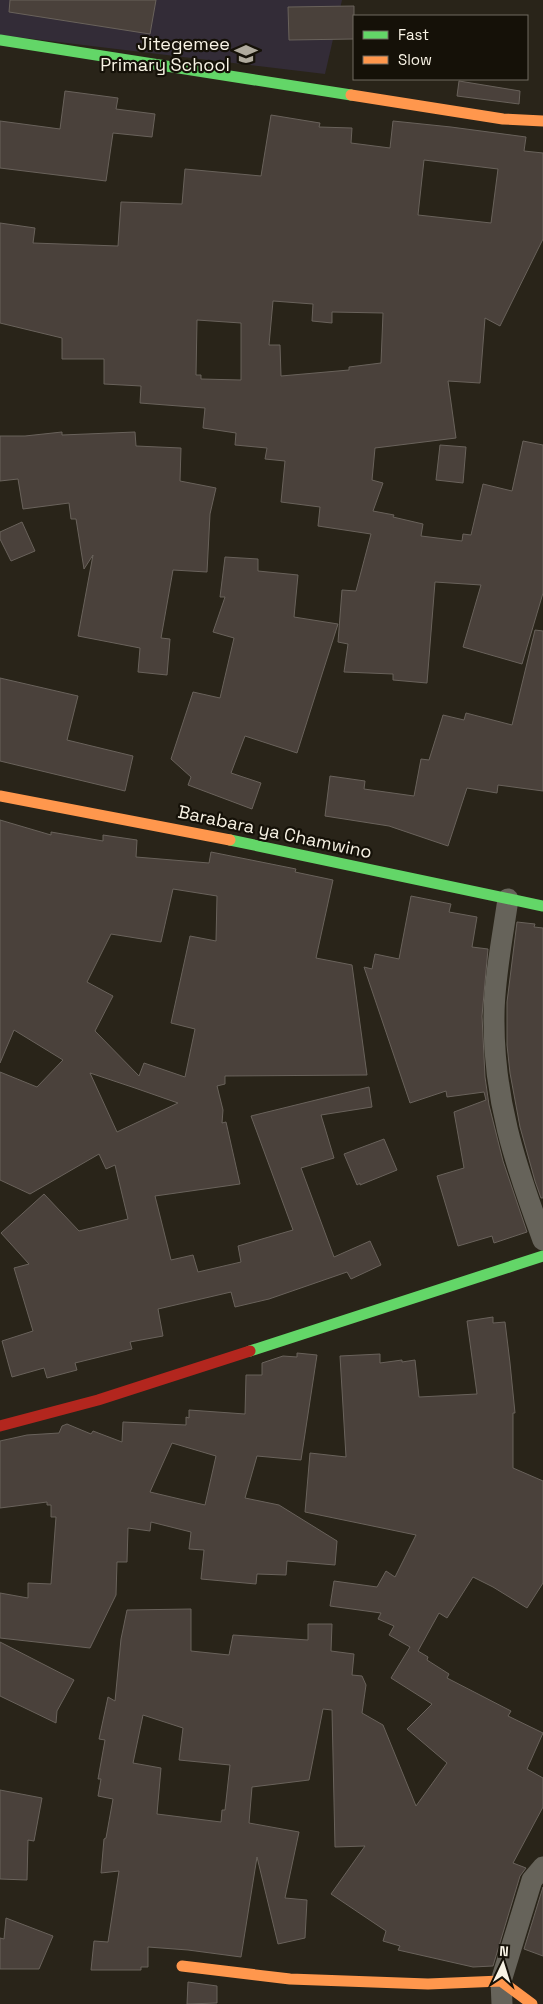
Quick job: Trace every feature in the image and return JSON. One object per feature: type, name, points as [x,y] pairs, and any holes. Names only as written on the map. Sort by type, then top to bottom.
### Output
[{"type":"street","points":[[0,40],[503,119],[543,121]]},
{"type":"street","name":"Barabara ya Chamwino","points":[[0,796],[204,834],[543,906]]},
{"type":"street","points":[[508,899],[494,1013],[495,1064],[502,1113],[514,1159],[543,1240]]},
{"type":"street","points":[[0,1426],[98,1400],[543,1256]]},
{"type":"street","points":[[502,2004],[501,1981],[532,1880],[543,1867]]},
{"type":"street","points":[[182,1966],[290,1979],[428,1984],[501,1981],[532,2004]]},
{"type":"shaded area","name":"Jitegemee Primary School","points":[[0,0],[342,0],[325,74],[0,35]]},
{"type":"building","points":[[10,0],[156,0],[150,34],[9,12]]},
{"type":"building","points":[[354,6],[353,39],[289,40],[288,7]]},
{"type":"building","points":[[459,81],[520,91],[519,104],[457,96]]},
{"type":"building","points":[[65,91],[118,98],[116,109],[155,114],[152,137],[113,133],[106,181],[0,168],[0,121],[60,129]]},
{"type":"building","points":[[271,115],[320,123],[319,127],[352,128],[351,143],[390,148],[393,121],[526,137],[524,151],[543,153],[543,239],[500,326],[485,318],[480,383],[448,381],[456,438],[375,448],[372,480],[383,483],[373,511],[423,524],[421,536],[462,541],[463,534],[471,535],[483,484],[512,491],[523,441],[543,445],[543,593],[522,664],[463,647],[481,585],[435,582],[427,683],[393,680],[393,674],[344,672],[348,644],[338,642],[342,590],[356,591],[371,534],[318,526],[320,507],[281,502],[285,461],[265,459],[267,448],[235,445],[236,433],[203,428],[205,408],[140,403],[141,386],[104,384],[104,359],[62,359],[62,338],[0,323],[0,223],[35,228],[33,243],[118,246],[121,202],[182,204],[185,169],[261,176]],"holes":[[[424,160],[498,169],[491,223],[418,215]],[[273,301],[313,304],[312,321],[332,323],[332,312],[383,313],[381,363],[349,367],[349,370],[281,376],[280,345],[269,345]],[[197,320],[241,323],[241,380],[201,379],[201,375],[196,375]]]},
{"type":"building","points":[[62,432],[62,435],[135,432],[136,446],[181,448],[180,481],[216,488],[210,514],[207,572],[173,570],[161,638],[170,639],[167,675],[138,672],[140,648],[78,636],[93,555],[84,569],[76,519],[71,519],[69,503],[23,509],[18,479],[0,481],[0,436],[25,436]]},
{"type":"building","points":[[440,445],[466,447],[463,483],[436,480]]},
{"type":"building","points":[[22,522],[35,551],[11,561],[0,539],[0,532]]},
{"type":"building","points":[[225,557],[258,559],[258,571],[298,575],[294,617],[338,624],[297,753],[245,736],[231,773],[261,783],[252,809],[188,785],[191,777],[171,759],[193,692],[220,698],[234,638],[213,632],[225,597],[220,597]]},
{"type":"building","points":[[535,630],[543,631],[543,791],[498,785],[497,793],[467,788],[448,846],[389,826],[325,816],[330,776],[365,781],[364,789],[414,796],[421,759],[429,760],[443,715],[464,720],[466,713],[512,725]]},
{"type":"building","points":[[0,678],[78,696],[67,740],[133,756],[125,791],[0,761]]},
{"type":"building","points":[[0,820],[51,835],[51,832],[103,841],[103,835],[137,840],[136,857],[209,863],[211,852],[296,869],[295,872],[333,880],[316,958],[352,965],[367,1075],[225,1076],[225,1084],[217,1086],[223,1110],[222,1123],[226,1122],[240,1184],[155,1196],[171,1260],[193,1255],[198,1272],[241,1262],[238,1246],[293,1230],[251,1116],[369,1087],[372,1107],[321,1115],[334,1158],[301,1168],[334,1257],[370,1241],[381,1265],[351,1279],[347,1272],[269,1299],[235,1307],[231,1292],[158,1309],[163,1336],[130,1342],[132,1349],[75,1363],[77,1370],[47,1378],[44,1368],[12,1377],[2,1341],[33,1331],[14,1268],[29,1264],[1,1233],[44,1194],[79,1231],[128,1219],[115,1165],[106,1169],[99,1154],[30,1194],[0,1180],[0,1072],[37,1087],[63,1060],[14,1030],[0,1063]],"holes":[[[173,889],[217,896],[216,941],[190,936],[171,1023],[195,1029],[185,1077],[144,1063],[139,1076],[95,1031],[113,996],[87,982],[111,934],[161,942]],[[90,1073],[135,1088],[178,1103],[117,1132]]]},
{"type":"building","points":[[411,896],[451,904],[449,912],[477,917],[472,947],[488,949],[482,1016],[485,1077],[489,1105],[503,1161],[527,1232],[494,1243],[492,1236],[458,1246],[437,1176],[464,1168],[454,1112],[486,1100],[484,1092],[447,1097],[446,1091],[410,1103],[364,967],[372,969],[375,954],[399,959]]},
{"type":"building","points":[[517,922],[535,924],[534,927],[543,928],[543,1198],[541,1198],[535,1181],[520,1127],[507,1045],[507,1002]]},
{"type":"building","points":[[384,1139],[397,1170],[357,1185],[344,1154]]},
{"type":"building","points":[[493,1317],[493,1323],[505,1322],[515,1413],[513,1413],[513,1468],[543,1481],[543,1583],[527,1608],[473,1577],[447,1618],[439,1613],[418,1651],[428,1657],[427,1660],[449,1674],[447,1678],[511,1711],[508,1716],[543,1733],[527,1769],[543,1778],[543,1807],[513,1863],[526,1868],[520,1876],[493,1966],[473,1967],[398,1950],[400,1946],[383,1941],[386,1931],[331,1894],[365,1846],[335,1847],[332,1710],[323,1709],[309,1780],[252,1787],[249,1823],[299,1832],[285,1898],[307,1900],[305,1938],[278,1944],[257,1857],[241,1957],[148,1947],[148,1967],[141,1967],[141,1970],[91,1970],[94,1941],[108,1942],[119,1871],[101,1873],[104,1839],[106,1838],[113,1799],[98,1796],[101,1779],[98,1779],[105,1740],[99,1739],[108,1697],[115,1701],[121,1639],[127,1610],[191,1609],[191,1651],[229,1655],[233,1635],[308,1640],[308,1624],[332,1624],[331,1651],[354,1654],[352,1675],[362,1676],[366,1685],[362,1713],[383,1725],[416,1806],[447,1763],[407,1729],[432,1704],[391,1678],[410,1647],[389,1635],[394,1626],[378,1619],[381,1613],[330,1606],[334,1581],[377,1587],[386,1571],[395,1577],[416,1535],[305,1512],[310,1453],[346,1457],[340,1356],[380,1354],[380,1363],[415,1360],[419,1397],[477,1394],[467,1321]],"holes":[[[143,1715],[183,1728],[179,1760],[230,1765],[225,1810],[222,1810],[221,1822],[157,1814],[161,1768],[133,1763]]]},
{"type":"building","points":[[297,1353],[317,1355],[301,1460],[257,1456],[245,1498],[279,1505],[337,1541],[335,1565],[287,1561],[286,1575],[257,1574],[256,1584],[201,1579],[204,1550],[189,1549],[191,1532],[151,1522],[150,1531],[128,1528],[127,1562],[117,1562],[116,1595],[90,1648],[0,1638],[0,1593],[28,1598],[28,1583],[51,1584],[56,1517],[51,1517],[51,1505],[47,1505],[47,1502],[0,1508],[0,1441],[27,1435],[59,1433],[62,1426],[67,1424],[91,1434],[93,1431],[122,1442],[123,1422],[186,1425],[186,1417],[189,1418],[189,1410],[245,1414],[246,1375],[262,1375],[262,1363],[283,1356],[297,1357]],"holes":[[[172,1443],[216,1456],[205,1505],[150,1492]]]},
{"type":"building","points":[[0,1642],[74,1680],[57,1711],[56,1723],[0,1696]]},
{"type":"building","points":[[0,1790],[42,1798],[34,1841],[28,1840],[27,1880],[0,1879]]},
{"type":"building","points":[[543,1887],[543,1956],[524,1949]]},
{"type":"building","points":[[6,1918],[53,1936],[39,1969],[0,1969],[0,1938],[4,1939]]},
{"type":"building","points":[[188,1982],[217,1986],[217,2003],[187,2004]]},
{"type":"traffic: fast","points":[[0,40],[351,95]]},
{"type":"traffic: fast","points":[[230,840],[543,906]]},
{"type":"traffic: fast","points":[[250,1351],[543,1256]]},
{"type":"traffic: slow","points":[[351,95],[503,119],[543,121]]},
{"type":"traffic: slow","points":[[0,796],[230,840]]},
{"type":"traffic: slow","points":[[182,1966],[290,1979],[428,1984],[501,1981],[532,2004]]},
{"type":"traffic: jam","points":[[0,1426],[98,1400],[250,1351]]},
{"type":"place","name":"Jitegemee Primary School","points":[[246,54]]}]
